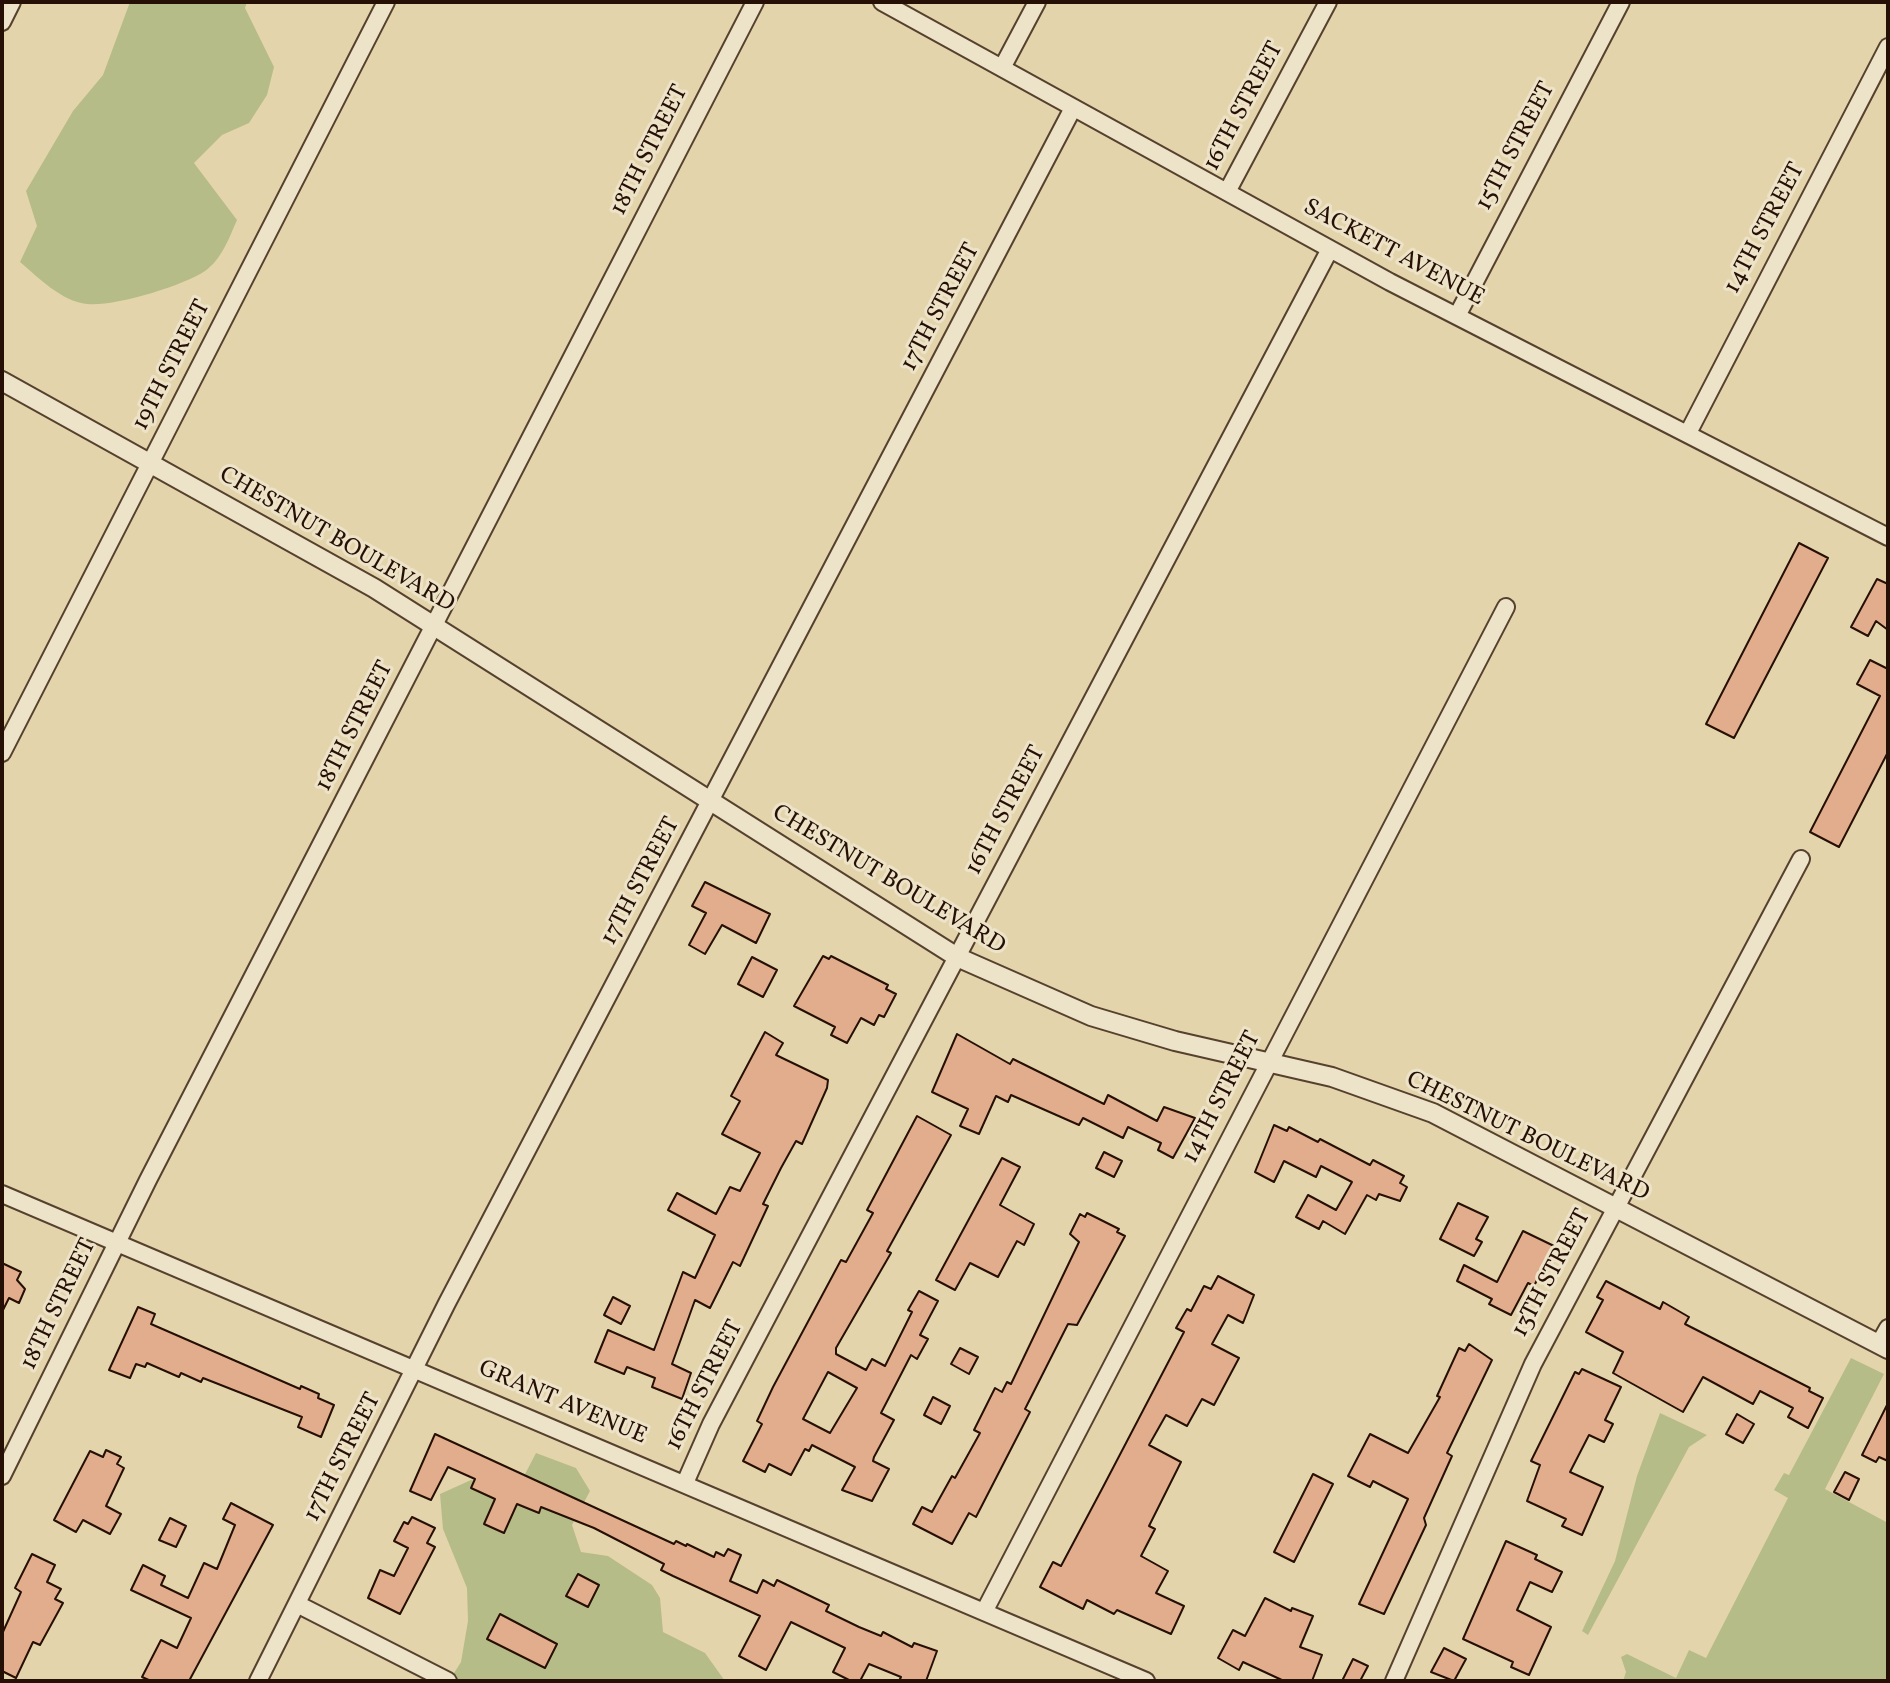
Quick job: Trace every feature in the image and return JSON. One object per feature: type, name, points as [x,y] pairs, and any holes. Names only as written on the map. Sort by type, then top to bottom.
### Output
[{"type":"street","points":[[2,22],[12,2]]},
{"type":"street","name":"19TH STREET","points":[[2,753],[386,2]]},
{"type":"street","name":"18TH STREET","points":[[2,1476],[118,1242],[755,2]]},
{"type":"street","name":"SACKETT AVENUE","points":[[882,2],[1330,249],[1888,537]]},
{"type":"street","points":[[1002,68],[1037,2]]},
{"type":"street","name":"16TH STREET","points":[[1227,192],[1328,2]]},
{"type":"street","name":"15TH STREET","points":[[1457,316],[1621,2]]},
{"type":"street","name":"14TH STREET","points":[[1688,433],[1888,47]]},
{"type":"street","name":"17TH STREET","points":[[258,1681],[415,1369],[1073,108]]},
{"type":"street","name":"16TH STREET","points":[[685,1483],[711,1424],[1330,249]]},
{"type":"street","name":"CHESTNUT BOULEVARD","points":[[2,381],[435,626],[957,957],[1091,1016],[1332,1077],[1433,1113],[1615,1208],[1885,1340]]},
{"type":"street","name":"14TH STREET","points":[[984,1612],[1506,607]]},
{"type":"street","name":"13TH STREET","points":[[1394,1681],[1533,1364],[1801,859]]},
{"type":"street","name":"GRANT AVENUE","points":[[2,1194],[1146,1681]]},
{"type":"street","points":[[297,1604],[448,1681]]},
{"type":"green space","points":[[130,2],[247,2],[245,8],[274,67],[267,95],[249,123],[222,135],[194,163],[237,220],[216,260],[195,277],[165,289],[130,299],[87,304],[59,294],[20,262],[37,226],[26,191],[73,111],[103,75]]},
{"type":"green space","points":[[1851,1358],[1884,1374],[1825,1489],[1888,1523],[1888,1681],[1623,1681],[1626,1672],[1621,1657],[1627,1654],[1676,1678],[1689,1650],[1706,1658],[1788,1498],[1774,1490],[1784,1473],[1789,1475]]},
{"type":"green space","points":[[1660,1413],[1707,1435],[1689,1447],[1588,1635],[1582,1631],[1615,1561],[1637,1476]]},
{"type":"green space","points":[[536,1453],[576,1468],[590,1491],[572,1525],[581,1552],[608,1556],[652,1585],[660,1598],[663,1632],[705,1653],[725,1681],[449,1681],[461,1662],[468,1621],[467,1588],[443,1529],[440,1494],[471,1480],[500,1486],[523,1478]]},
{"type":"building","points":[[1799,543],[1828,558],[1734,738],[1706,724]]},
{"type":"building","points":[[1877,579],[1888,584],[1888,630],[1876,621],[1868,636],[1851,627]]},
{"type":"building","points":[[1870,660],[1888,669],[1888,752],[1839,847],[1810,832],[1880,696],[1857,684]]},
{"type":"building","points":[[705,882],[770,914],[756,943],[722,925],[705,954],[689,945],[706,913],[692,906]]},
{"type":"building","points":[[823,956],[829,959],[831,956],[888,985],[886,989],[896,994],[884,1017],[879,1015],[874,1025],[861,1018],[847,1043],[831,1035],[835,1027],[794,1006]]},
{"type":"building","points":[[752,957],[777,970],[763,997],[738,984]]},
{"type":"building","points":[[765,1032],[783,1043],[776,1055],[828,1080],[827,1088],[802,1144],[796,1141],[763,1204],[768,1206],[740,1266],[733,1262],[710,1308],[695,1300],[672,1364],[691,1373],[682,1399],[652,1387],[655,1378],[627,1367],[624,1374],[595,1362],[608,1330],[654,1350],[683,1272],[695,1278],[715,1235],[668,1210],[677,1193],[716,1214],[730,1187],[740,1191],[760,1153],[722,1134],[740,1101],[731,1096]]},
{"type":"building","points":[[957,1034],[1010,1064],[1013,1059],[1104,1104],[1108,1095],[1157,1121],[1164,1107],[1195,1118],[1173,1158],[1158,1150],[1161,1143],[1128,1127],[1123,1138],[1083,1118],[1079,1125],[1011,1095],[1008,1102],[996,1096],[979,1134],[960,1126],[968,1109],[932,1092]]},
{"type":"building","points":[[917,1116],[951,1135],[887,1251],[891,1253],[836,1348],[836,1354],[866,1370],[872,1359],[885,1366],[919,1291],[938,1301],[920,1335],[928,1339],[917,1359],[911,1355],[881,1413],[894,1420],[873,1461],[889,1469],[872,1501],[842,1490],[855,1467],[812,1445],[809,1451],[805,1449],[791,1475],[769,1464],[765,1472],[743,1461],[762,1424],[757,1421],[773,1387],[841,1260],[846,1262],[873,1213],[867,1210]],"holes":[[[828,1372],[857,1388],[830,1433],[803,1419]]]},
{"type":"building","points":[[1274,1125],[1287,1131],[1289,1127],[1318,1142],[1320,1139],[1370,1165],[1373,1160],[1404,1176],[1400,1183],[1407,1187],[1400,1201],[1379,1194],[1376,1200],[1367,1195],[1345,1234],[1323,1221],[1319,1229],[1296,1217],[1308,1195],[1336,1210],[1352,1182],[1321,1166],[1316,1177],[1284,1161],[1274,1182],[1255,1172]]},
{"type":"building","points":[[1104,1152],[1122,1161],[1114,1177],[1096,1168]]},
{"type":"building","points":[[1002,1158],[1020,1167],[1000,1205],[1034,1224],[1024,1245],[1017,1241],[998,1277],[970,1263],[955,1290],[936,1280]]},
{"type":"building","points":[[1458,1203],[1488,1217],[1476,1239],[1482,1242],[1474,1256],[1440,1239]]},
{"type":"building","points":[[1087,1213],[1119,1229],[1117,1232],[1125,1236],[1077,1325],[1068,1324],[1025,1409],[1030,1412],[976,1517],[969,1513],[952,1544],[913,1524],[922,1507],[932,1512],[952,1476],[955,1478],[980,1433],[974,1430],[995,1388],[1002,1392],[1007,1382],[1011,1384],[1079,1242],[1070,1234],[1080,1214],[1085,1217]]},
{"type":"building","points":[[1523,1231],[1554,1246],[1534,1286],[1528,1283],[1511,1315],[1489,1304],[1492,1299],[1457,1281],[1464,1265],[1497,1282]]},
{"type":"building","points":[[2,1263],[21,1272],[17,1280],[25,1289],[19,1303],[9,1298],[2,1312]]},
{"type":"building","points":[[1218,1276],[1254,1295],[1243,1323],[1228,1315],[1212,1344],[1239,1358],[1214,1405],[1202,1399],[1187,1426],[1166,1415],[1149,1445],[1181,1462],[1149,1526],[1155,1529],[1141,1556],[1168,1571],[1156,1593],[1184,1606],[1171,1634],[1117,1610],[1114,1614],[1087,1600],[1083,1609],[1040,1587],[1053,1562],[1061,1566],[1103,1487],[1184,1332],[1176,1328],[1187,1309],[1191,1311],[1204,1286],[1211,1289]]},
{"type":"building","points":[[1606,1281],[1660,1309],[1663,1302],[1689,1317],[1685,1324],[1810,1388],[1809,1391],[1823,1398],[1808,1428],[1788,1417],[1793,1408],[1760,1391],[1753,1404],[1703,1377],[1683,1412],[1613,1373],[1623,1352],[1586,1332],[1603,1300],[1597,1297]]},
{"type":"building","points":[[613,1297],[630,1306],[621,1324],[604,1315]]},
{"type":"building","points":[[138,1307],[155,1314],[151,1324],[300,1389],[301,1386],[319,1394],[318,1398],[334,1405],[321,1437],[298,1427],[302,1417],[203,1378],[201,1382],[181,1373],[179,1377],[147,1363],[145,1367],[136,1364],[130,1378],[109,1370]]},
{"type":"building","points":[[1469,1344],[1492,1360],[1447,1453],[1452,1456],[1424,1518],[1426,1525],[1384,1614],[1359,1604],[1408,1499],[1373,1481],[1370,1487],[1348,1476],[1370,1434],[1408,1453],[1440,1397],[1437,1396],[1459,1348],[1465,1351]]},
{"type":"building","points":[[960,1348],[978,1357],[969,1374],[951,1364]]},
{"type":"building","points":[[1582,1369],[1621,1387],[1605,1420],[1613,1424],[1604,1442],[1589,1435],[1570,1472],[1603,1487],[1582,1535],[1562,1526],[1566,1519],[1527,1501],[1540,1465],[1531,1461],[1575,1372],[1579,1374]]},
{"type":"building","points":[[933,1397],[950,1406],[941,1424],[924,1415]]},
{"type":"building","points":[[1888,1403],[1888,1461],[1879,1457],[1876,1462],[1862,1455]]},
{"type":"building","points":[[1737,1414],[1754,1424],[1743,1443],[1726,1434]]},
{"type":"building","points":[[435,1434],[674,1544],[676,1541],[687,1544],[714,1557],[716,1552],[724,1556],[728,1549],[741,1555],[730,1581],[757,1593],[763,1580],[774,1586],[777,1580],[829,1605],[826,1611],[859,1627],[881,1636],[883,1632],[912,1647],[914,1643],[937,1651],[926,1681],[899,1681],[901,1677],[869,1664],[860,1681],[851,1681],[833,1672],[845,1648],[791,1622],[766,1670],[739,1656],[760,1616],[661,1570],[664,1564],[594,1528],[541,1507],[539,1513],[517,1504],[504,1533],[484,1524],[495,1499],[471,1488],[475,1479],[448,1467],[431,1500],[410,1491]]},
{"type":"building","points":[[106,1450],[121,1457],[117,1464],[124,1468],[106,1506],[121,1514],[110,1534],[83,1520],[76,1532],[54,1520],[90,1451],[103,1457]]},
{"type":"building","points":[[1845,1472],[1859,1479],[1849,1500],[1834,1492]]},
{"type":"building","points":[[1313,1474],[1333,1484],[1294,1562],[1274,1552]]},
{"type":"building","points":[[231,1503],[273,1525],[189,1681],[151,1681],[142,1677],[161,1640],[177,1648],[191,1618],[131,1590],[143,1565],[165,1576],[161,1585],[188,1598],[204,1563],[217,1569],[235,1525],[223,1519]]},
{"type":"building","points":[[412,1517],[435,1528],[427,1543],[435,1547],[400,1614],[368,1598],[380,1570],[394,1576],[408,1548],[394,1541],[404,1522],[408,1524]]},
{"type":"building","points":[[170,1518],[186,1526],[176,1547],[159,1540]]},
{"type":"building","points":[[1506,1541],[1537,1555],[1535,1559],[1562,1572],[1552,1592],[1530,1582],[1517,1610],[1551,1627],[1529,1675],[1511,1667],[1513,1662],[1463,1639]]},
{"type":"building","points":[[32,1554],[55,1565],[47,1582],[61,1589],[55,1599],[63,1603],[40,1645],[33,1642],[16,1678],[2,1671],[2,1634],[21,1592],[15,1588]]},
{"type":"building","points":[[578,1574],[599,1585],[588,1607],[566,1596]]},
{"type":"building","points":[[1265,1598],[1291,1611],[1292,1608],[1313,1616],[1300,1647],[1322,1655],[1312,1681],[1284,1681],[1243,1662],[1239,1670],[1218,1658],[1233,1630],[1245,1636]]},
{"type":"building","points":[[500,1614],[557,1644],[545,1668],[487,1639]]},
{"type":"building","points":[[1444,1648],[1466,1659],[1454,1681],[1431,1672]]},
{"type":"building","points":[[1353,1659],[1368,1666],[1360,1681],[1342,1681]]}]
